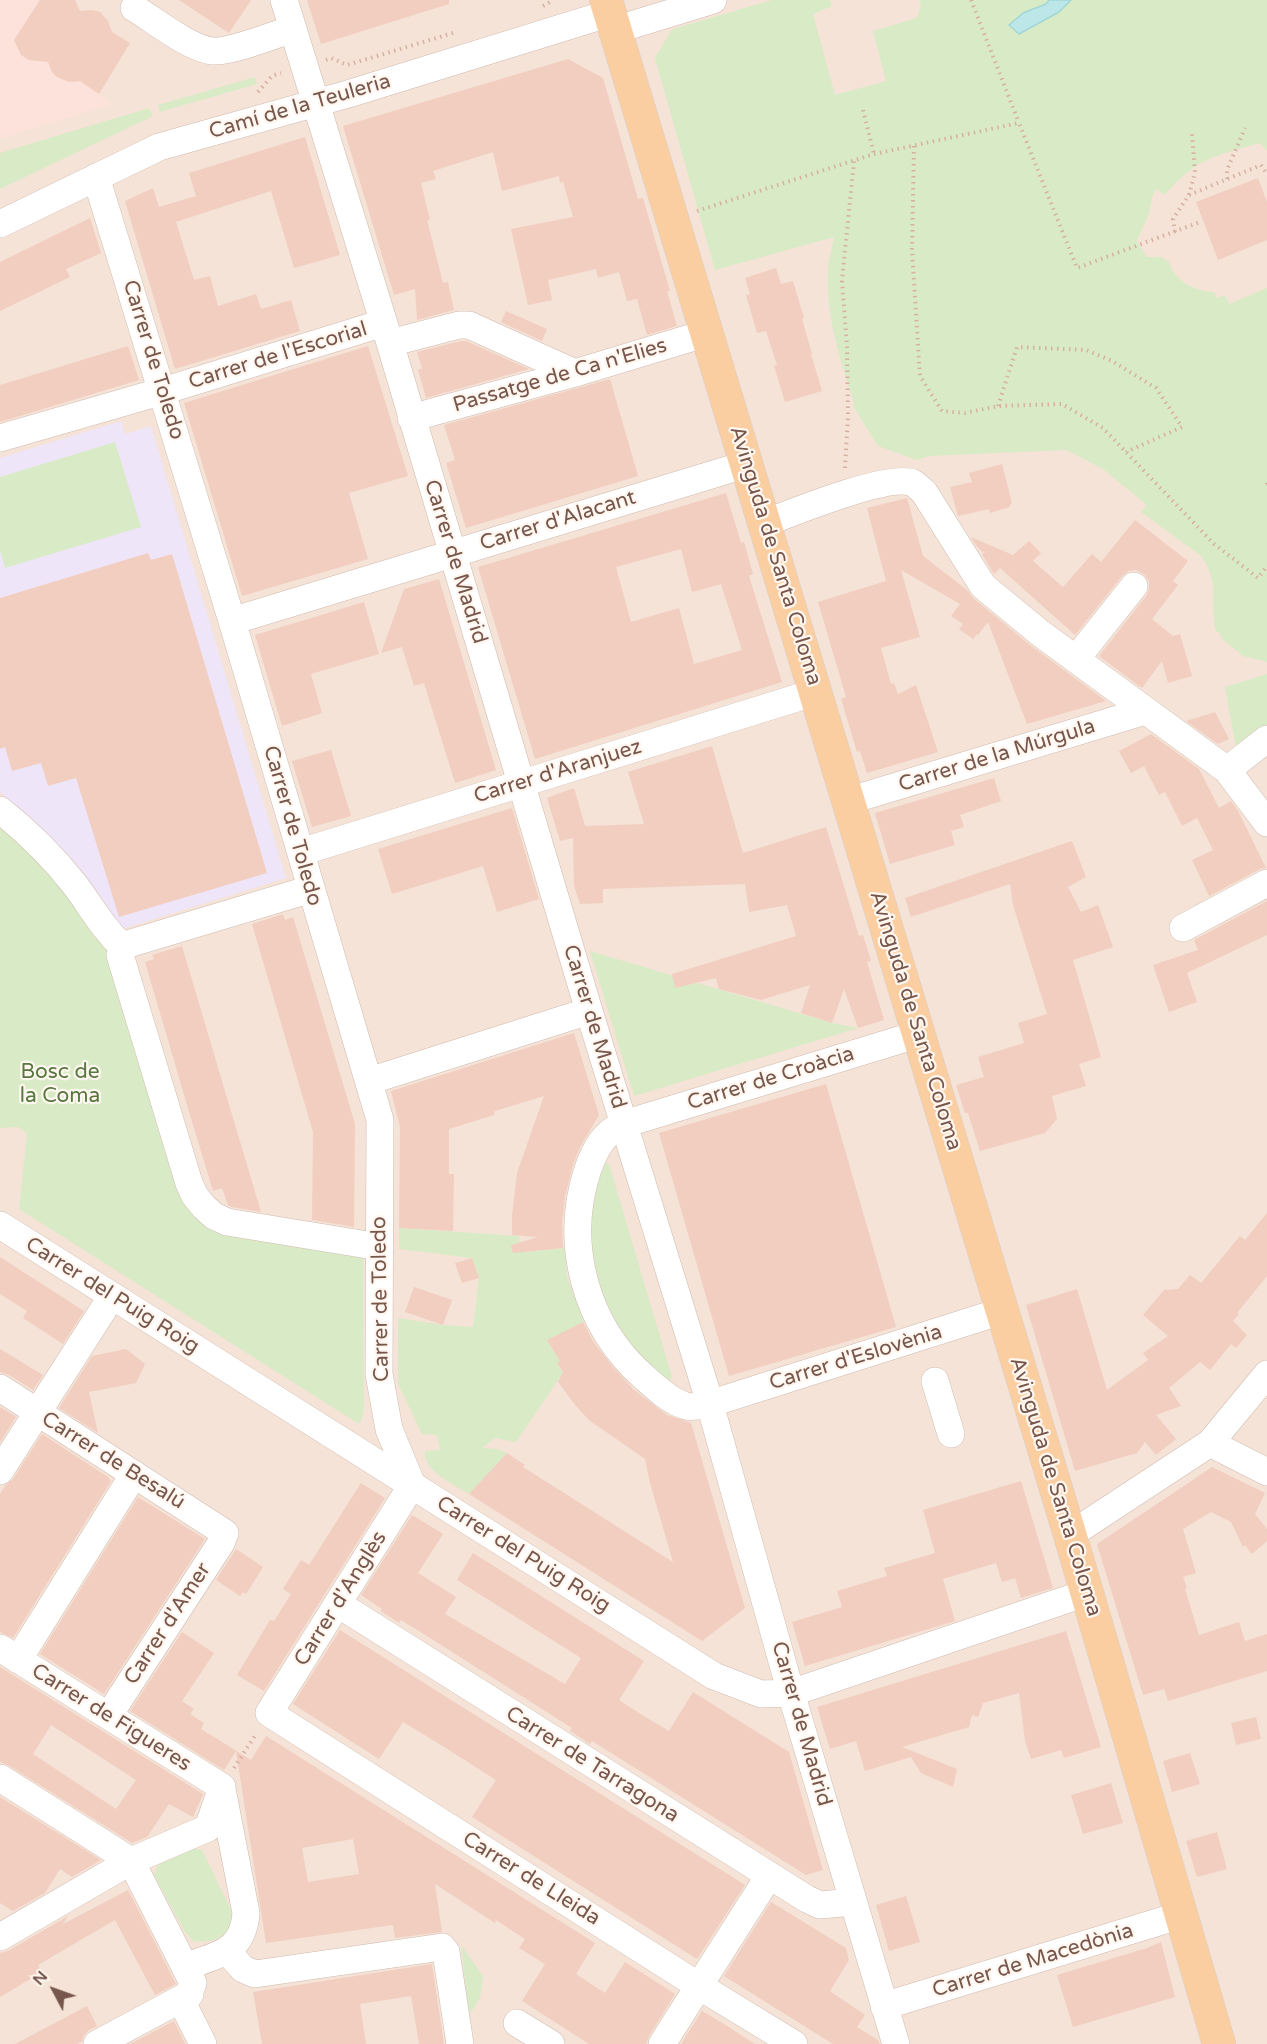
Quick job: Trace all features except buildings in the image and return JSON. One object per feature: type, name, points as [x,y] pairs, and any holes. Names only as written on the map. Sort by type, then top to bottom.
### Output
[{"type":"main road","name":"Avinguda de Santa Coloma","points":[[610,14],[1070,1535],[1219,2044]]},
{"type":"street","name":"Carrer de Madrid","points":[[284,0],[453,554],[588,1011],[709,1404],[791,1693],[896,2044]]},
{"type":"street","name":"Camí de la Teuleria","points":[[0,224],[159,147],[348,94],[610,14],[713,0]]},
{"type":"street","points":[[134,8],[190,43],[214,51],[293,29]]},
{"type":"street","name":"Carrer de Toledo","points":[[96,177],[163,391],[380,1120],[379,1374],[389,1429],[412,1485]]},
{"type":"street","name":"Carrer de l'Escorial","points":[[0,438],[163,391],[386,333],[469,325],[575,373]]},
{"type":"street","name":"Passatge de Ca n'Elies","points":[[411,418],[575,373],[707,333]]},
{"type":"street","name":"Carrer d'Alacant","points":[[232,621],[747,464]]},
{"type":"street","points":[[765,523],[874,485],[897,482],[913,483],[924,492],[983,586],[1076,659],[1227,770],[1267,823]]},
{"type":"street","points":[[1076,659],[1134,586]]},
{"type":"street","name":"Carrer d'Aranjuez","points":[[301,852],[816,692]]},
{"type":"street","name":"Carrer de la Múrgula","points":[[848,801],[1145,711]]},
{"type":"street","points":[[1227,770],[1267,739]]},
{"type":"street","points":[[0,810],[28,834],[62,869],[122,951],[189,1183],[195,1196],[204,1207],[214,1216],[240,1225],[380,1247]]},
{"type":"street","points":[[1183,928],[1267,883]]},
{"type":"street","points":[[122,951],[128,944],[311,889]]},
{"type":"street","points":[[369,1081],[588,1011]]},
{"type":"street","name":"Carrer de Croàcia","points":[[624,1124],[919,1034]]},
{"type":"street","name":"Carrer de Madrid","points":[[624,1124],[611,1130],[600,1142],[592,1157],[580,1198],[578,1238],[581,1265],[589,1295],[604,1330],[641,1374],[658,1389],[687,1407],[709,1404]]},
{"type":"street","name":"Carrer del Puig Roig","points":[[0,1226],[714,1676],[761,1694],[791,1693],[1086,1593]]},
{"type":"street","points":[[0,1470],[112,1296]]},
{"type":"street","name":"Carrer d'Eslovènia","points":[[709,1404],[1002,1311]]},
{"type":"street","points":[[1070,1535],[1210,1443],[1267,1374]]},
{"type":"street","points":[[935,1381],[951,1434]]},
{"type":"street","name":"Carrer de Besalú","points":[[0,1389],[225,1533]]},
{"type":"street","points":[[1210,1443],[1267,1472]]},
{"type":"street","points":[[9,1654],[134,1474]]},
{"type":"street","name":"Carrer d'Anglès","points":[[269,1713],[412,1485]]},
{"type":"street","name":"Carrer d'Amer","points":[[109,1715],[221,1543],[225,1533]]},
{"type":"street","name":"Carrer de Tarragona","points":[[338,1604],[813,1903],[820,1905],[853,1902]]},
{"type":"street","name":"Carrer de Figueres","points":[[9,1654],[222,1787]]},
{"type":"street","name":"Carrer de Lleida","points":[[269,1713],[794,2044]]},
{"type":"street","points":[[0,1778],[131,1861],[193,1983],[184,2006],[203,2044]]},
{"type":"street","points":[[0,1910],[11,1931],[131,1861],[208,1828],[222,1787]]},
{"type":"street","points":[[185,1967],[227,1951],[245,1929],[246,1912],[222,1787]]},
{"type":"street","points":[[662,2044],[769,1876]]},
{"type":"street","name":"Carrer de Macedònia","points":[[884,2006],[1181,1915]]},
{"type":"street","points":[[227,1951],[243,1969],[255,1974],[442,1947],[446,1952],[460,2044]]},
{"type":"street","points":[[96,2044],[190,1994]]},
{"type":"street","points":[[517,2023],[551,2044]]},
{"type":"path","points":[[971,0],[1077,268],[1200,222]]},
{"type":"path","points":[[863,110],[874,154]]},
{"type":"path","points":[[673,219],[874,154],[1019,123]]},
{"type":"path","points":[[1227,179],[1227,170],[1245,128]]},
{"type":"path","points":[[1175,232],[1173,219],[1188,195],[1195,172],[1192,134]]},
{"type":"path","points":[[914,146],[912,250],[920,376],[942,411],[965,413],[998,406],[1062,404],[1103,428],[1214,544],[1258,578],[1267,566]]},
{"type":"path","points":[[843,495],[848,416],[847,347],[842,281],[854,161]]},
{"type":"path","points":[[1188,195],[1262,165],[1267,174]]},
{"type":"path","points":[[998,406],[1017,347],[1086,350],[1112,361],[1156,388],[1182,427],[1126,452]]},
{"type":"path","points":[[222,1787],[269,1713]]},
{"type":"shaded area","points":[[0,0],[1267,0],[1267,2044],[0,2044]]},
{"type":"shaded area","points":[[0,0],[40,0],[14,41],[22,55],[29,60],[39,62],[45,60],[51,64],[52,72],[57,77],[69,82],[79,80],[113,104],[0,139]]},
{"type":"shaded area","points":[[121,421],[125,434],[151,426],[286,878],[122,929],[71,858],[0,792],[0,458]]},
{"type":"green space","points":[[772,0],[830,0],[832,6],[813,14],[835,95],[886,81],[873,31],[917,18],[921,6],[919,0],[1267,0],[1267,151],[1260,143],[1219,155],[1186,173],[1165,195],[1156,189],[1137,242],[1147,257],[1161,257],[1169,262],[1175,274],[1186,284],[1200,290],[1214,292],[1217,298],[1225,295],[1229,304],[1267,288],[1267,662],[1243,656],[1221,638],[1219,632],[1216,632],[1214,621],[1211,575],[1201,556],[1141,512],[1147,505],[1103,469],[1066,450],[929,456],[917,460],[878,446],[853,406],[832,324],[828,273],[834,237],[715,270],[655,58],[673,29]]},
{"type":"green space","points":[[255,77],[257,84],[160,112],[158,105]]},
{"type":"green space","points":[[149,108],[153,116],[0,189],[0,153]]},
{"type":"green space","points":[[115,442],[141,527],[5,568],[0,550],[0,477]]},
{"type":"green space","points":[[1267,674],[1267,746],[1237,754],[1225,687]]},
{"type":"green space","name":"Bosc de la Coma","points":[[0,815],[104,935],[182,1194],[363,1255],[364,1407],[359,1424],[19,1209],[27,1133],[18,1127],[0,1128]]},
{"type":"green space","points":[[590,951],[832,1023],[858,1028],[634,1096]]},
{"type":"green space","points":[[600,1162],[609,1164],[672,1377],[667,1384],[618,1337],[585,1246]]},
{"type":"green space","points":[[399,1228],[519,1236],[520,1248],[524,1252],[565,1248],[567,1277],[584,1322],[547,1340],[560,1361],[557,1364],[563,1373],[516,1442],[495,1438],[482,1448],[497,1449],[507,1453],[469,1494],[441,1477],[428,1465],[425,1458],[425,1451],[440,1450],[437,1435],[422,1434],[398,1384],[398,1318],[473,1327],[479,1278],[472,1258],[399,1249]]},
{"type":"green space","points":[[192,1848],[202,1850],[232,1912],[229,1928],[215,1940],[193,1941],[185,1932],[154,1875],[158,1865]]},
{"type":"green space","points":[[461,1945],[483,1976],[480,1998],[469,2015]]},
{"type":"water","points":[[1049,0],[1071,0],[1059,12],[1019,34],[1009,25],[1023,13],[1046,4]]}]
